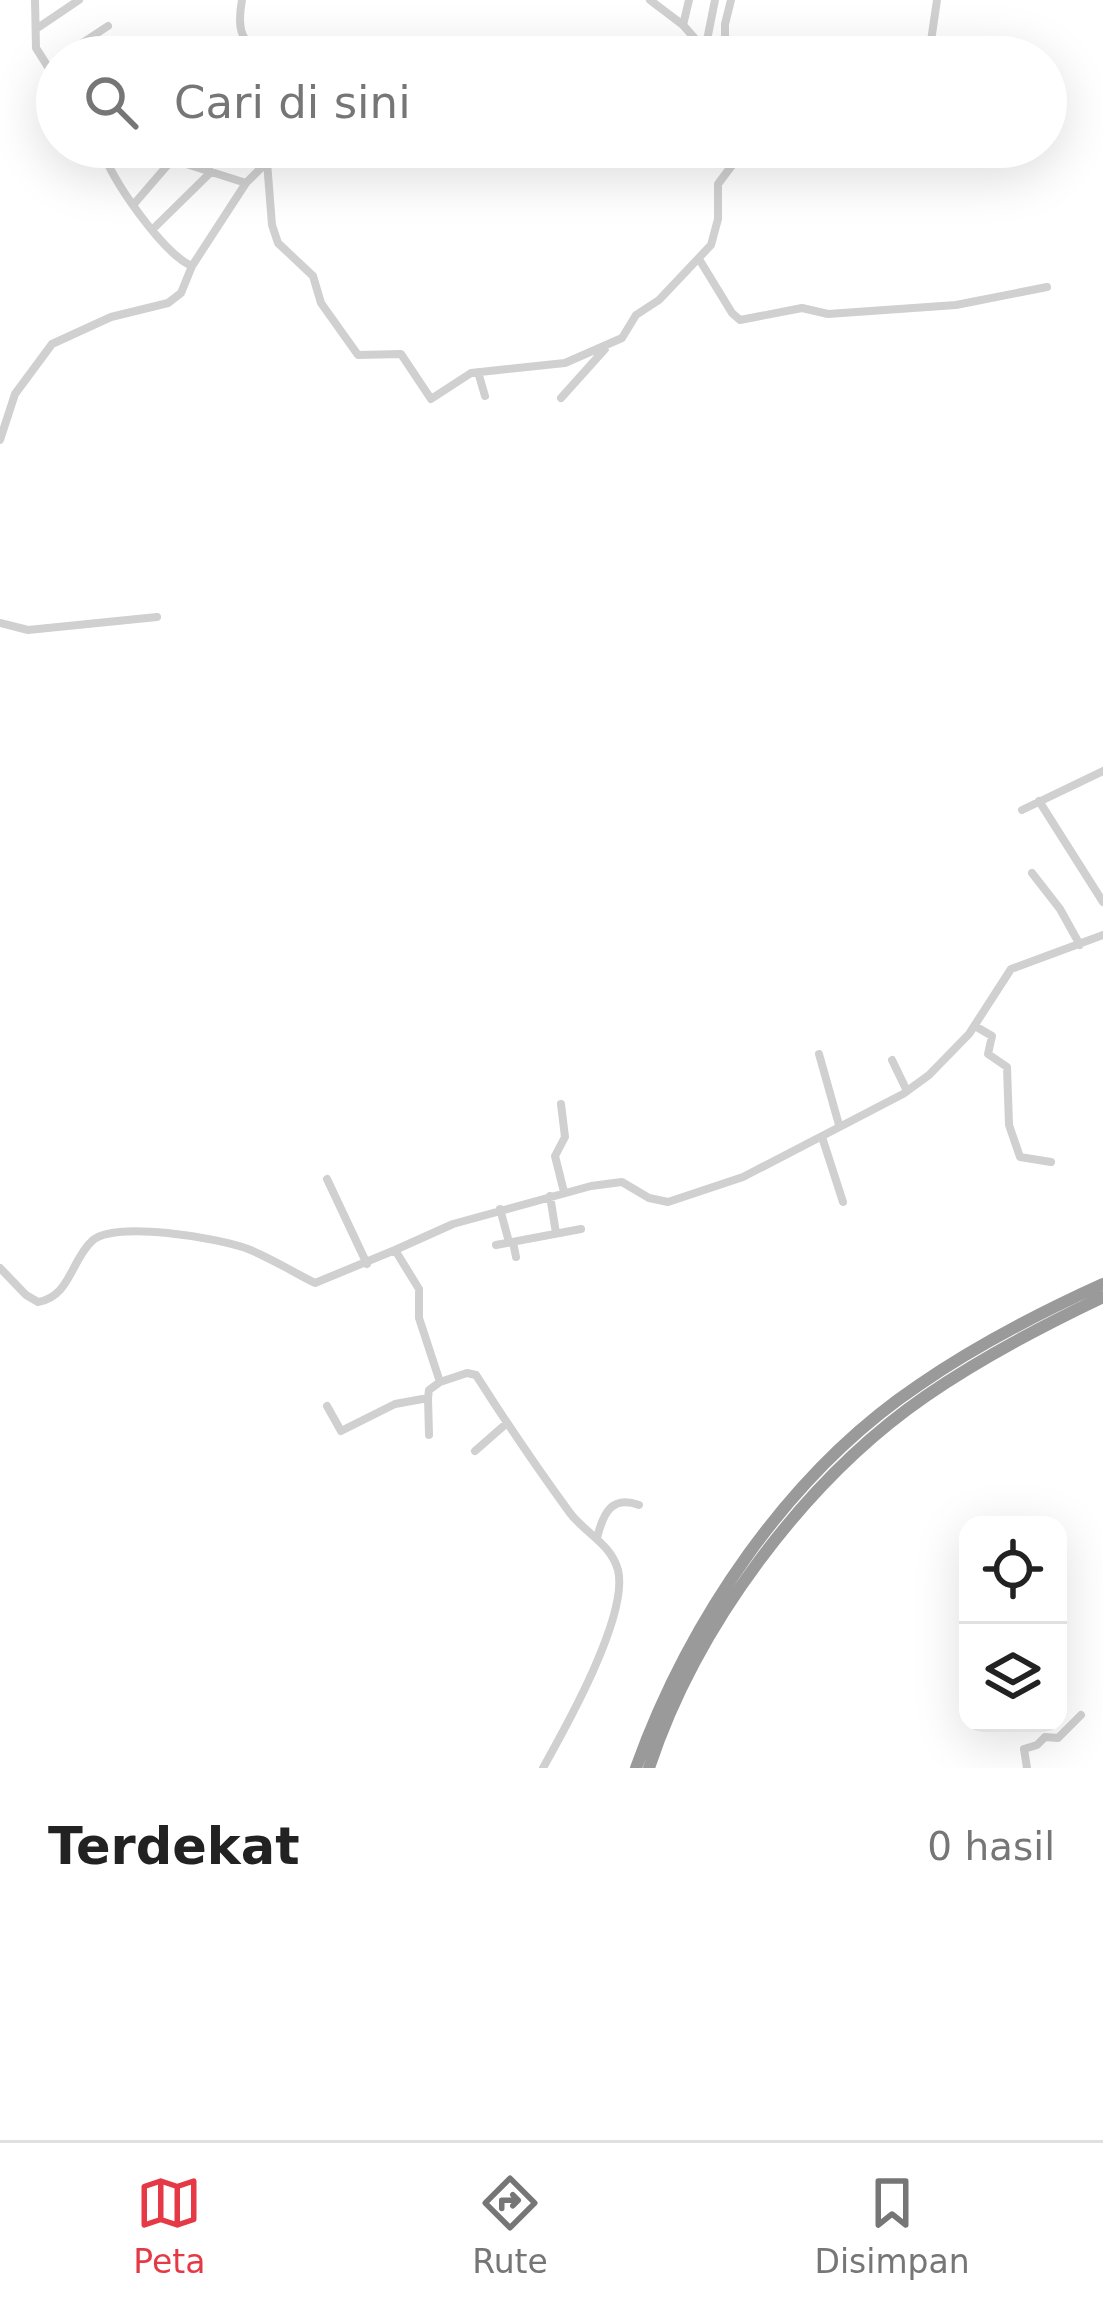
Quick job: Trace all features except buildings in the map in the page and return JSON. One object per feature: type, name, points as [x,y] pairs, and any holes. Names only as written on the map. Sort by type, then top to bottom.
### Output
[{"type":"highway","points":[[636,1768],[673,1678],[706,1622],[781,1514],[821,1469],[917,1386],[996,1337],[1103,1284]]},
{"type":"highway","points":[[649,1768],[683,1682],[716,1627],[791,1522],[830,1478],[925,1396],[1050,1322],[1103,1298]]},
{"type":"street","points":[[34,0],[36,36]]},
{"type":"street","points":[[36,28],[79,0]]},
{"type":"street","points":[[242,0],[238,28],[244,36]]},
{"type":"street","points":[[650,0],[692,36]]},
{"type":"street","points":[[683,26],[689,0]]},
{"type":"street","points":[[710,36],[715,0]]},
{"type":"street","points":[[725,36],[731,0]]},
{"type":"street","points":[[932,36],[938,0]]},
{"type":"street","points":[[93,36],[108,26]]},
{"type":"street","points":[[108,168],[173,256],[192,266]]},
{"type":"street","points":[[134,204],[165,168]]},
{"type":"street","points":[[198,168],[247,183]]},
{"type":"street","points":[[0,440],[15,394],[52,344],[112,317],[175,299],[187,284],[192,266],[261,168]]},
{"type":"street","points":[[267,168],[278,243],[313,276],[321,303],[353,352],[401,354],[431,399],[478,372],[565,363],[622,338],[636,315],[699,260],[716,231],[716,190],[730,168]]},
{"type":"street","points":[[154,228],[211,172]]},
{"type":"street","points":[[699,260],[740,320],[802,308],[828,314],[956,305],[1047,287]]},
{"type":"street","points":[[561,398],[605,348]]},
{"type":"street","points":[[478,372],[485,396]]},
{"type":"street","points":[[0,623],[28,630],[157,617]]},
{"type":"street","points":[[1022,810],[1103,771]]},
{"type":"street","points":[[1040,801],[1103,902]]},
{"type":"street","points":[[1032,874],[1080,945]]},
{"type":"street","points":[[0,1268],[26,1295],[46,1301],[59,1292],[94,1238],[122,1232],[208,1239],[246,1249],[315,1282],[453,1224],[564,1192],[622,1182],[657,1201],[679,1201],[743,1177],[907,1091],[949,1057],[1011,969],[1103,935]]},
{"type":"street","points":[[975,1025],[992,1036],[988,1054],[1006,1067],[1009,1125],[1020,1157],[1052,1162]]},
{"type":"street","points":[[819,1054],[839,1125]]},
{"type":"street","points":[[892,1060],[907,1091]]},
{"type":"street","points":[[561,1104],[565,1137],[555,1156],[564,1192]]},
{"type":"street","points":[[822,1137],[844,1202]]},
{"type":"street","points":[[327,1179],[367,1264]]},
{"type":"street","points":[[550,1196],[556,1234]]},
{"type":"street","points":[[500,1209],[516,1257]]},
{"type":"street","points":[[496,1246],[581,1228]]},
{"type":"street","points":[[395,1250],[419,1289],[419,1318],[440,1382]]},
{"type":"street","points":[[429,1435],[430,1388],[467,1373],[476,1375],[573,1516],[613,1559],[619,1587],[587,1685],[543,1768]]},
{"type":"street","points":[[327,1406],[341,1431],[395,1404],[428,1399]]},
{"type":"street","points":[[475,1451],[507,1424]]},
{"type":"street","points":[[597,1538],[603,1517],[614,1503],[638,1505]]},
{"type":"street","points":[[1027,1768],[1024,1749],[1045,1737],[1058,1738],[1081,1714]]}]
